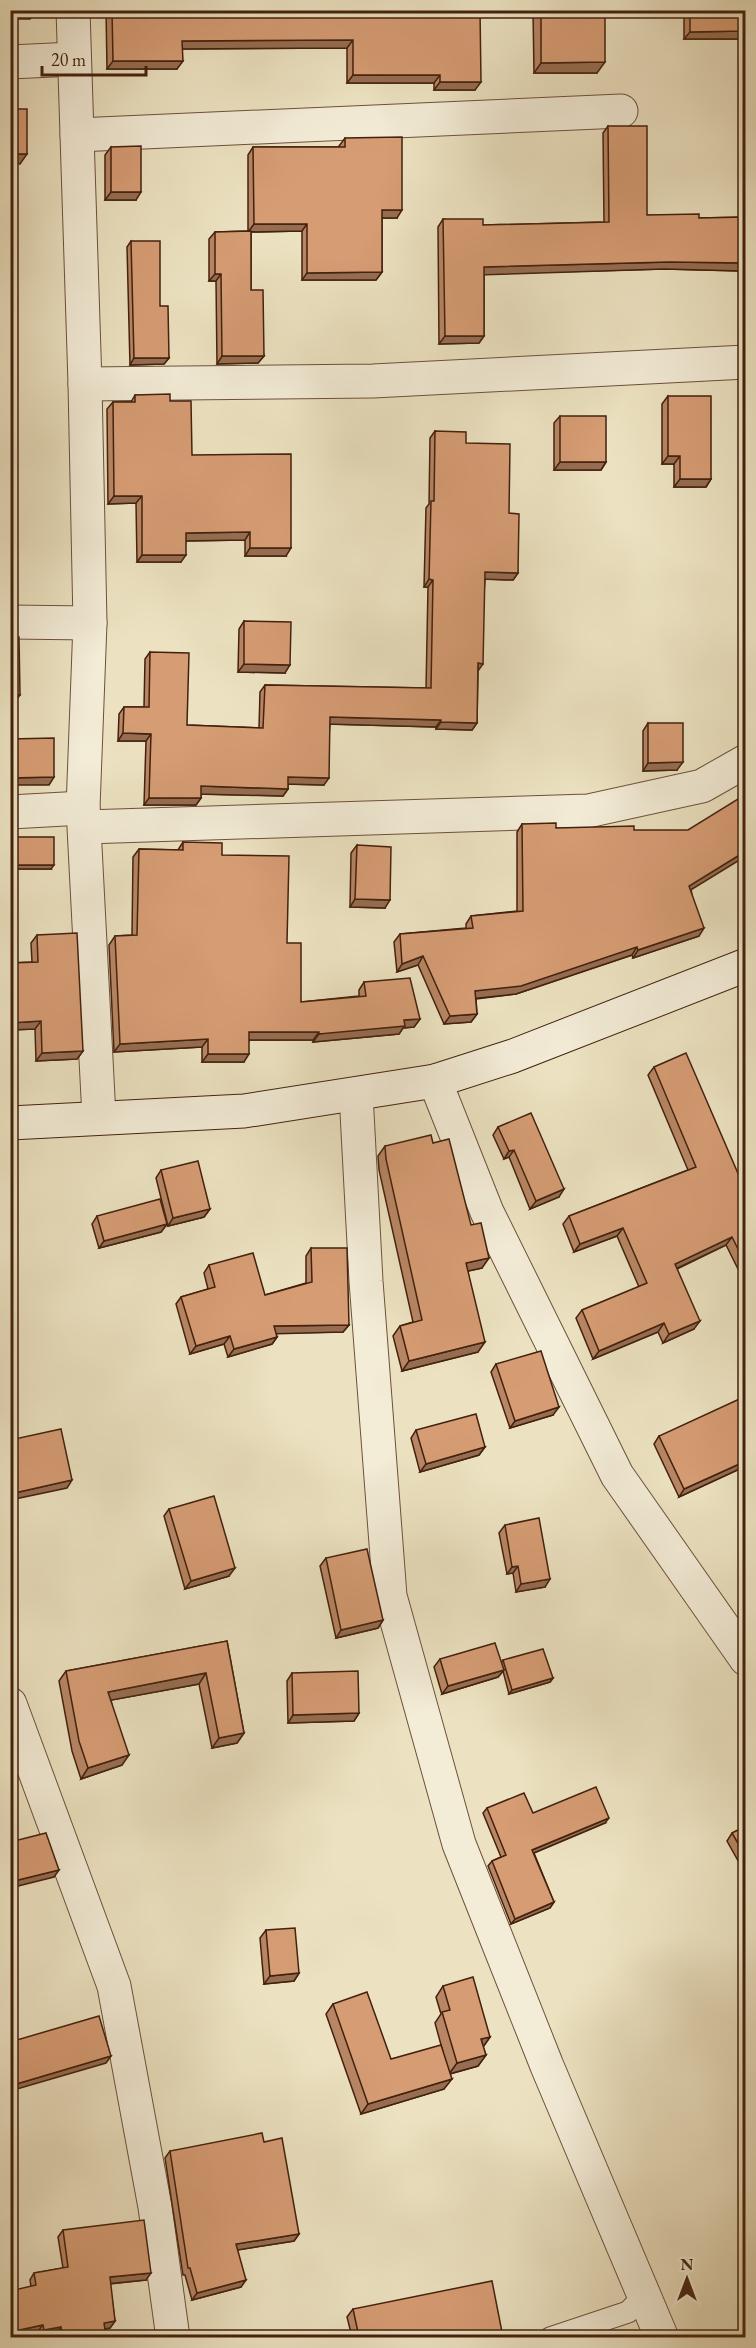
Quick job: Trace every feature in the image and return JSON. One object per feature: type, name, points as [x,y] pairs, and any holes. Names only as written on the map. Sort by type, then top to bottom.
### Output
[{"type":"street","points":[[73,10],[90,623],[84,817],[99,1118]]},
{"type":"street","points":[[10,62],[74,59]]},
{"type":"street","points":[[77,135],[621,111]]},
{"type":"street","points":[[85,384],[374,381],[746,362]]},
{"type":"street","points":[[10,622],[90,623]]},
{"type":"street","points":[[10,812],[84,817],[588,811],[702,786],[746,761]]},
{"type":"street","points":[[10,1123],[244,1111],[435,1081],[513,1056],[746,965]]},
{"type":"street","points":[[435,1081],[487,1212],[617,1475],[746,1659]]},
{"type":"street","points":[[356,1094],[366,1281],[390,1596],[459,1844],[547,2066],[663,2337]]},
{"type":"street","points":[[13,1716],[114,1986],[156,2207],[173,2337]]},
{"type":"lane","points":[[549,2337],[628,2312],[645,2295]]},
{"type":"building","points":[[35,10],[35,12],[10,11]]},
{"type":"building","points":[[112,10],[480,10],[481,82],[440,82],[440,75],[353,75],[353,40],[182,41],[183,61],[113,61]]},
{"type":"building","points":[[541,10],[605,10],[605,62],[541,63]]},
{"type":"building","points":[[690,10],[744,10],[744,31],[690,32]]},
{"type":"building","points":[[10,109],[27,109],[27,154],[10,154]]},
{"type":"building","points":[[608,126],[647,126],[647,215],[699,214],[699,218],[746,217],[746,263],[669,262],[484,267],[484,336],[445,336],[443,219],[483,219],[483,225],[609,222]]},
{"type":"building","points":[[402,137],[402,210],[382,210],[382,272],[307,273],[307,224],[254,224],[253,147],[345,147],[345,138]]},
{"type":"building","points":[[141,146],[141,192],[111,192],[111,147]]},
{"type":"building","points":[[251,231],[251,290],[263,290],[264,356],[222,356],[221,274],[215,274],[215,232]]},
{"type":"building","points":[[131,241],[160,241],[160,306],[168,306],[169,358],[134,358]]},
{"type":"building","points":[[170,394],[170,401],[191,401],[192,455],[291,454],[291,548],[250,548],[250,532],[186,533],[186,555],[142,555],[142,496],[114,496],[113,402],[135,402],[135,395]]},
{"type":"building","points":[[668,396],[711,396],[711,479],[680,479],[680,456],[668,456]]},
{"type":"building","points":[[560,416],[606,416],[606,462],[560,462]]},
{"type":"building","points":[[435,431],[466,432],[466,443],[510,444],[509,513],[519,514],[518,573],[485,572],[483,664],[478,663],[477,723],[330,717],[329,778],[288,777],[288,789],[201,786],[201,798],[149,798],[151,734],[123,733],[124,707],[149,707],[150,652],[189,653],[187,725],[263,728],[265,685],[431,688],[433,580],[429,579],[431,501],[434,501]]},
{"type":"building","points":[[244,621],[291,622],[290,665],[244,664]]},
{"type":"building","points":[[10,637],[19,637],[20,695],[10,695]]},
{"type":"building","points":[[648,723],[683,723],[683,762],[648,763]]},
{"type":"building","points":[[54,738],[54,777],[10,778],[10,739]]},
{"type":"building","points":[[746,794],[746,851],[689,886],[704,928],[638,950],[637,947],[521,986],[475,991],[477,1014],[450,1016],[423,956],[402,964],[400,934],[473,928],[471,916],[523,911],[522,824],[556,823],[556,828],[634,826],[634,830],[688,830]]},
{"type":"building","points":[[14,837],[54,837],[54,865],[14,865]]},
{"type":"building","points":[[183,842],[222,843],[222,855],[289,856],[287,943],[301,943],[301,1002],[366,996],[364,982],[410,978],[420,1019],[404,1020],[405,1026],[319,1034],[319,1032],[249,1032],[249,1054],[208,1054],[208,1039],[120,1044],[115,936],[137,935],[139,849],[183,850]]},
{"type":"building","points":[[357,845],[391,847],[390,900],[355,899]]},
{"type":"building","points":[[77,933],[83,1051],[42,1053],[41,1021],[10,1023],[10,963],[38,962],[37,935]]},
{"type":"building","points":[[686,1053],[746,1192],[746,1265],[732,1237],[675,1264],[700,1321],[669,1334],[664,1323],[599,1351],[582,1310],[647,1283],[623,1228],[580,1244],[569,1216],[696,1167],[654,1067]]},
{"type":"building","points":[[531,1113],[564,1189],[536,1201],[514,1150],[509,1151],[498,1127]]},
{"type":"building","points":[[431,1135],[433,1143],[449,1139],[471,1225],[481,1223],[489,1258],[466,1263],[485,1342],[409,1361],[400,1326],[422,1320],[385,1146]]},
{"type":"building","points":[[198,1161],[210,1209],[173,1218],[161,1170]]},
{"type":"building","points":[[160,1199],[167,1224],[104,1241],[97,1216]]},
{"type":"building","points":[[311,1248],[347,1248],[349,1325],[274,1326],[277,1337],[234,1349],[230,1336],[196,1346],[181,1297],[215,1287],[209,1265],[253,1253],[265,1295],[312,1282]]},
{"type":"building","points":[[541,1351],[559,1407],[515,1421],[496,1364]]},
{"type":"building","points":[[746,1396],[746,1461],[684,1489],[659,1436]]},
{"type":"building","points":[[476,1414],[485,1447],[426,1464],[416,1430]]},
{"type":"building","points":[[61,1429],[72,1480],[10,1494],[10,1440]]},
{"type":"building","points":[[214,1496],[235,1568],[191,1581],[169,1509]]},
{"type":"building","points":[[539,1518],[550,1579],[521,1584],[518,1566],[512,1567],[505,1525]]},
{"type":"building","points":[[367,1549],[383,1620],[341,1630],[326,1558]]},
{"type":"building","points":[[227,1641],[244,1733],[219,1738],[206,1673],[108,1692],[129,1755],[88,1768],[79,1741],[66,1671]]},
{"type":"building","points":[[495,1643],[504,1670],[448,1686],[440,1659]]},
{"type":"building","points":[[543,1649],[553,1678],[512,1690],[503,1660]]},
{"type":"building","points":[[358,1671],[359,1713],[293,1715],[292,1673]]},
{"type":"building","points":[[596,1787],[609,1818],[532,1850],[554,1902],[515,1919],[492,1861],[506,1855],[487,1808],[524,1793],[533,1813]]},
{"type":"building","points":[[746,1826],[746,1857],[732,1833]]},
{"type":"building","points":[[46,1833],[59,1870],[10,1882],[10,1842]]},
{"type":"building","points":[[295,1928],[299,1973],[270,1976],[266,1930]]},
{"type":"building","points":[[473,1977],[490,2037],[481,2039],[486,2055],[457,2063],[442,2012],[450,2010],[443,1986]]},
{"type":"building","points":[[367,1992],[391,2059],[441,2045],[452,2079],[368,2104],[333,2004]]},
{"type":"building","points":[[99,2016],[111,2056],[13,2085],[10,2077],[10,2042]]},
{"type":"building","points":[[262,2133],[264,2142],[282,2138],[299,2234],[236,2244],[246,2280],[197,2293],[190,2268],[188,2268],[170,2151]]},
{"type":"building","points":[[144,2220],[151,2273],[110,2277],[115,2321],[104,2323],[106,2337],[62,2337],[61,2327],[44,2330],[43,2325],[10,2332],[10,2291],[36,2285],[34,2273],[68,2267],[63,2230]]},
{"type":"building","points":[[492,2281],[502,2332],[478,2337],[359,2337],[353,2309]]}]
